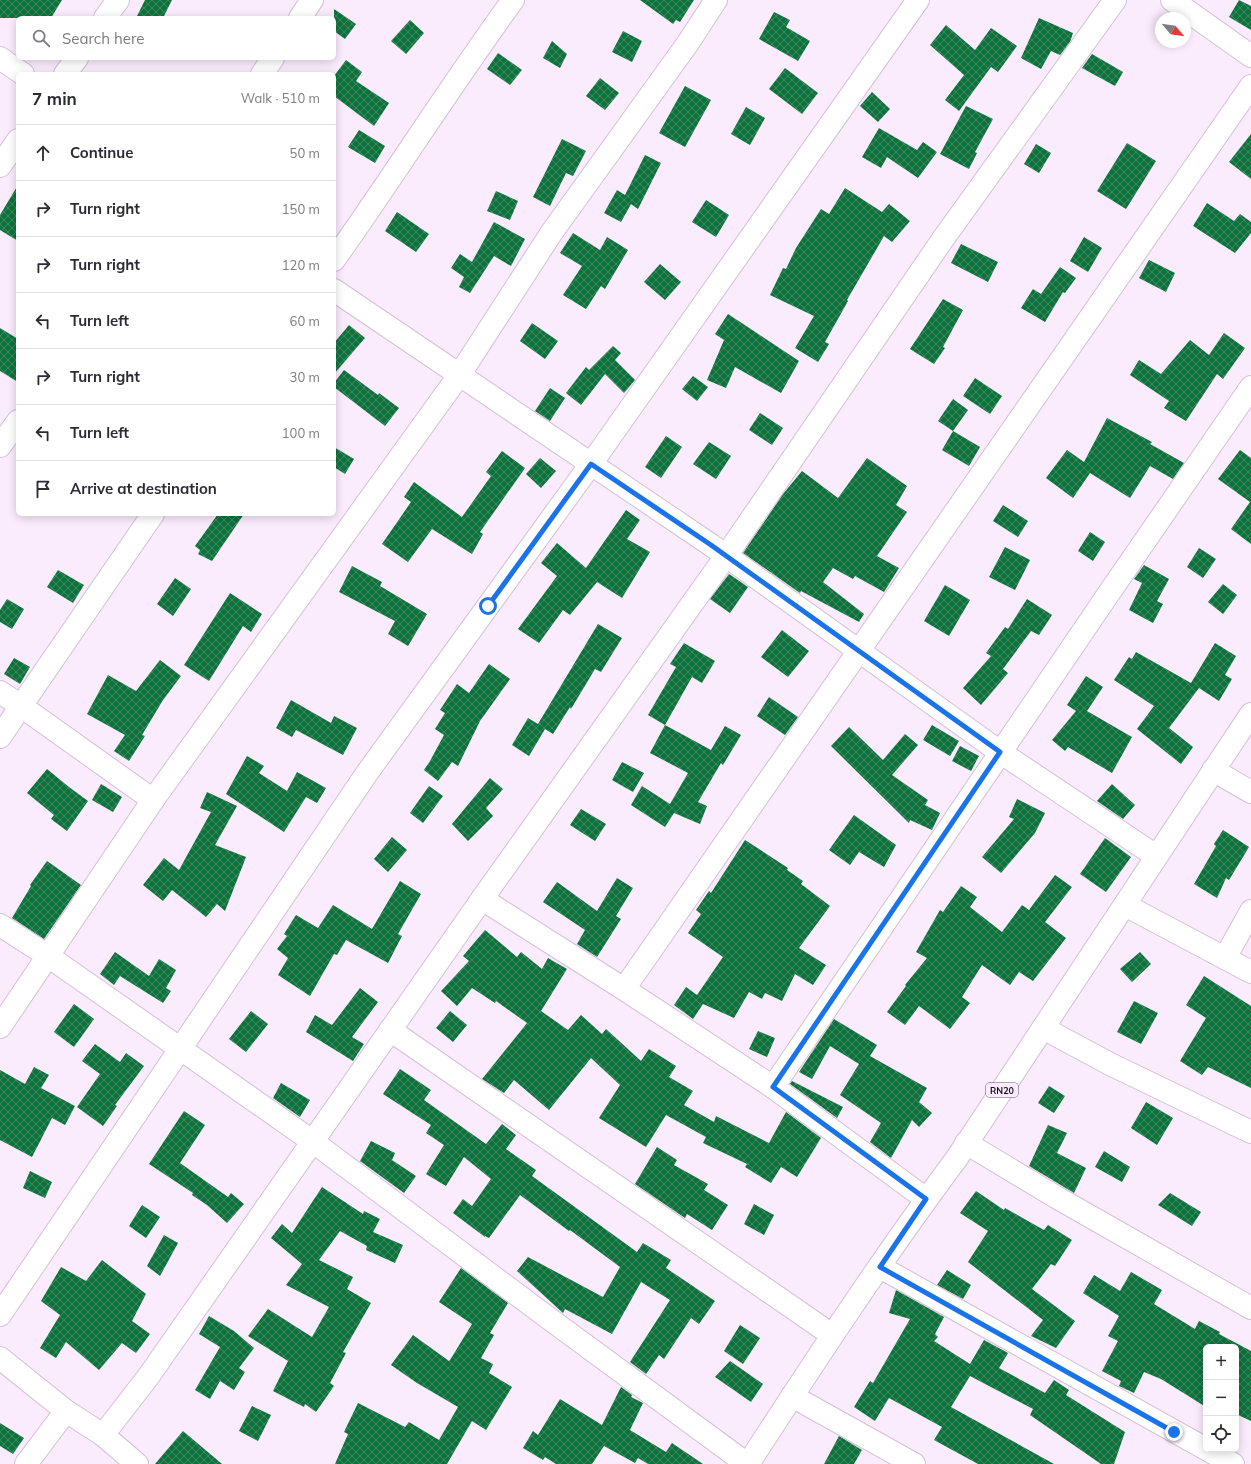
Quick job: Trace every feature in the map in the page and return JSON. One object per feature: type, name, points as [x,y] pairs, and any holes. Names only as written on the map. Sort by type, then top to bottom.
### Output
[{"type":"street","points":[[106,16],[118,0]]},
{"type":"street","points":[[301,16],[312,0]]},
{"type":"street","points":[[336,257],[475,52],[513,0]]},
{"type":"street","points":[[0,1027],[153,800],[460,374],[552,232],[688,44],[716,0]]},
{"type":"street","points":[[0,1315],[367,773],[591,464],[918,0]]},
{"type":"street","points":[[103,1435],[148,1377],[482,899],[726,556],[943,239],[1115,0]]},
{"type":"street","points":[[1172,0],[1251,56]]},
{"type":"street","points":[[0,58],[20,72]]},
{"type":"street","points":[[66,72],[75,60]]},
{"type":"street","points":[[263,72],[272,60]]},
{"type":"street","points":[[624,989],[1251,86]]},
{"type":"street","points":[[0,166],[16,143]]},
{"type":"street","points":[[336,291],[460,374],[726,556],[1000,752],[1156,856]]},
{"type":"street","points":[[773,1087],[1000,752],[1251,387]]},
{"type":"street","points":[[0,446],[16,424]]},
{"type":"street","points":[[0,737],[152,516]]},
{"type":"street","points":[[0,692],[153,800]]},
{"type":"street","name":"RN20","points":[[747,1464],[832,1335],[966,1143],[1251,714]]},
{"type":"street","points":[[1213,770],[1251,792]]},
{"type":"street","points":[[482,899],[624,989],[773,1087],[926,1199]]},
{"type":"street","points":[[1125,905],[1251,972]]},
{"type":"street","points":[[1225,958],[1251,911]]},
{"type":"street","points":[[0,925],[48,956],[312,1141],[547,1317],[747,1464]]},
{"type":"street","points":[[1043,1028],[1110,1064],[1251,1132]]},
{"type":"street","points":[[390,1030],[832,1335]]},
{"type":"street","points":[[966,1143],[1056,1198],[1251,1308]]},
{"type":"street","points":[[880,1267],[1233,1464]]},
{"type":"street","points":[[0,1358],[66,1410],[103,1435],[137,1464]]},
{"type":"street","points":[[792,1396],[914,1464]]},
{"type":"street","points":[[26,1464],[66,1410]]},
{"type":"building","points":[[0,0],[62,0],[52,16],[16,16],[16,18],[0,18]]},
{"type":"building","points":[[145,0],[172,0],[164,16],[137,16]]},
{"type":"building","points":[[640,0],[694,0],[680,22],[676,20],[673,24]]},
{"type":"building","points":[[1239,0],[1251,6],[1251,30],[1229,17]]},
{"type":"building","points":[[334,9],[356,24],[345,39],[336,32],[336,16],[334,16]]},
{"type":"building","points":[[774,12],[790,20],[786,27],[810,41],[798,61],[759,39]]},
{"type":"building","points":[[1039,18],[1073,33],[1070,42],[1060,55],[1051,51],[1041,69],[1021,58]]},
{"type":"building","points":[[410,20],[424,33],[406,54],[391,41]]},
{"type":"building","points":[[946,25],[975,50],[991,28],[1017,46],[998,72],[991,67],[959,111],[945,100],[964,75],[930,45]]},
{"type":"building","points":[[623,31],[642,41],[632,62],[612,52]]},
{"type":"building","points":[[552,41],[567,54],[560,68],[543,58]]},
{"type":"building","points":[[498,53],[522,70],[510,85],[487,69]]},
{"type":"building","points":[[1092,54],[1123,72],[1115,86],[1082,68]]},
{"type":"building","points":[[346,60],[362,72],[356,81],[389,103],[374,126],[336,98],[336,73]]},
{"type":"building","points":[[785,68],[818,93],[802,114],[769,89]]},
{"type":"building","points":[[600,78],[619,93],[605,110],[586,96]]},
{"type":"building","points":[[685,86],[711,100],[685,147],[659,133]]},
{"type":"building","points":[[872,92],[890,109],[878,122],[860,106]]},
{"type":"building","points":[[966,106],[993,119],[975,152],[977,153],[969,169],[940,154]]},
{"type":"building","points":[[746,107],[765,118],[750,145],[731,134]]},
{"type":"building","points":[[879,128],[917,150],[923,142],[937,152],[918,178],[887,157],[881,168],[862,157]]},
{"type":"building","points":[[359,130],[385,146],[375,163],[348,147]]},
{"type":"building","points":[[1251,134],[1251,179],[1229,162]]},
{"type":"building","points":[[562,139],[586,151],[573,176],[566,173],[550,206],[533,197]]},
{"type":"building","points":[[1127,143],[1156,161],[1126,209],[1097,191]]},
{"type":"building","points":[[1036,144],[1051,153],[1039,173],[1024,164]]},
{"type":"building","points":[[645,155],[661,163],[638,209],[631,204],[621,222],[604,213],[617,190],[625,195]]},
{"type":"building","points":[[16,188],[16,240],[0,230],[0,215]]},
{"type":"building","points":[[845,188],[882,212],[889,204],[910,221],[892,242],[884,236],[847,300],[848,301],[825,342],[829,344],[818,362],[795,348],[814,316],[770,295],[783,268],[786,269],[796,248],[821,209],[829,214]]},
{"type":"building","points":[[496,191],[518,201],[510,220],[487,211]]},
{"type":"building","points":[[706,200],[729,215],[716,237],[692,222]]},
{"type":"building","points":[[1207,203],[1234,221],[1240,214],[1251,222],[1251,233],[1235,253],[1193,226]]},
{"type":"building","points":[[397,212],[429,234],[416,252],[385,231]]},
{"type":"building","points":[[494,222],[525,239],[511,266],[494,256],[470,293],[459,287],[464,277],[451,268],[460,254],[472,262]]},
{"type":"building","points":[[573,233],[600,250],[607,237],[628,250],[605,289],[601,286],[586,309],[563,295],[582,266],[560,253]]},
{"type":"building","points":[[1084,237],[1102,248],[1088,272],[1070,261]]},
{"type":"building","points":[[961,244],[998,262],[988,282],[951,263]]},
{"type":"building","points":[[1149,260],[1175,273],[1166,292],[1139,278]]},
{"type":"building","points":[[660,264],[681,282],[665,300],[644,282]]},
{"type":"building","points":[[1060,267],[1076,278],[1065,293],[1063,292],[1045,322],[1021,308],[1033,289],[1041,294]]},
{"type":"building","points":[[943,299],[963,310],[943,347],[945,348],[934,364],[910,349]]},
{"type":"building","points":[[728,314],[799,361],[781,393],[735,367],[726,388],[707,380],[724,340],[715,334]]},
{"type":"building","points":[[532,323],[558,341],[545,359],[520,341]]},
{"type":"building","points":[[349,325],[365,338],[336,372],[336,341]]},
{"type":"building","points":[[0,328],[16,338],[16,381],[0,371]]},
{"type":"building","points":[[1224,333],[1245,348],[1223,379],[1217,374],[1186,421],[1164,408],[1169,401],[1130,375],[1139,360],[1161,374],[1190,340],[1209,355]]},
{"type":"building","points":[[613,346],[621,353],[615,360],[635,380],[624,393],[605,374],[581,405],[566,393],[586,367],[589,370]]},
{"type":"building","points":[[344,370],[378,395],[379,393],[399,408],[385,426],[336,389],[336,380]]},
{"type":"building","points":[[693,376],[708,387],[697,401],[682,389]]},
{"type":"building","points":[[975,378],[1002,396],[990,414],[963,396]]},
{"type":"building","points":[[550,388],[565,398],[550,421],[535,411]]},
{"type":"building","points":[[953,399],[968,410],[953,431],[938,421]]},
{"type":"building","points":[[760,413],[783,428],[772,445],[749,430]]},
{"type":"building","points":[[1107,418],[1152,442],[1150,444],[1184,463],[1173,479],[1150,466],[1130,498],[1090,473],[1073,498],[1046,478],[1067,450],[1084,462]]},
{"type":"building","points":[[953,431],[980,447],[969,466],[942,450]]},
{"type":"building","points":[[666,436],[682,447],[661,478],[645,467]]},
{"type":"building","points":[[709,442],[731,456],[716,479],[693,464]]},
{"type":"building","points":[[336,448],[354,459],[345,474],[336,468]]},
{"type":"building","points":[[1240,450],[1251,458],[1251,544],[1231,529],[1250,502],[1218,479]]},
{"type":"building","points":[[502,451],[525,468],[480,532],[483,534],[472,554],[432,529],[408,562],[382,544],[411,502],[404,497],[414,482],[462,517],[491,476],[486,472]]},
{"type":"building","points":[[540,458],[556,471],[541,488],[526,474]]},
{"type":"building","points":[[867,458],[907,486],[896,505],[907,512],[877,556],[899,568],[884,592],[855,576],[853,579],[833,568],[823,582],[864,614],[859,622],[801,591],[800,593],[743,553],[783,494],[802,471],[838,498]]},
{"type":"building","points":[[1003,505],[1028,521],[1018,537],[993,521]]},
{"type":"building","points":[[626,510],[640,520],[627,539],[650,552],[622,598],[597,582],[570,615],[563,610],[539,643],[518,629],[557,576],[541,563],[557,543],[586,568]]},
{"type":"building","points":[[217,516],[243,516],[212,561],[198,554],[200,550],[195,546]]},
{"type":"building","points":[[1090,532],[1105,542],[1093,561],[1078,551]]},
{"type":"building","points":[[1005,547],[1030,560],[1015,590],[989,577]]},
{"type":"building","points":[[1199,548],[1216,559],[1203,578],[1187,567]]},
{"type":"building","points":[[1144,565],[1169,579],[1157,601],[1163,604],[1153,623],[1129,610],[1142,583],[1134,579]]},
{"type":"building","points":[[352,566],[382,582],[380,586],[427,614],[408,646],[388,634],[395,621],[339,592]]},
{"type":"building","points":[[58,570],[84,585],[73,603],[47,587]]},
{"type":"building","points":[[729,574],[748,587],[730,613],[710,599]]},
{"type":"building","points":[[175,578],[191,589],[173,616],[157,604]]},
{"type":"building","points":[[1223,584],[1237,595],[1223,614],[1208,602]]},
{"type":"building","points":[[945,585],[970,600],[949,636],[924,621]]},
{"type":"building","points":[[230,593],[262,614],[251,632],[243,626],[209,681],[184,665]]},
{"type":"building","points":[[7,599],[24,609],[12,629],[0,622],[0,610]]},
{"type":"building","points":[[1027,599],[1052,615],[1039,635],[1031,631],[1003,669],[1008,673],[981,705],[963,688],[991,656],[986,653],[1005,627],[1008,629]]},
{"type":"building","points":[[598,624],[622,638],[601,672],[595,669],[571,709],[570,707],[553,734],[545,729],[529,756],[512,745],[528,718],[538,724]]},
{"type":"building","points":[[782,630],[809,651],[788,677],[761,657]]},
{"type":"building","points":[[684,643],[715,661],[702,683],[692,677],[665,725],[648,715],[676,667],[670,664]]},
{"type":"building","points":[[1215,643],[1236,656],[1225,675],[1232,679],[1219,701],[1199,688],[1169,728],[1193,747],[1181,764],[1137,729],[1154,706],[1114,680],[1129,657],[1132,659],[1136,652],[1191,683]]},
{"type":"building","points":[[14,658],[30,667],[20,684],[4,674]]},
{"type":"building","points":[[160,660],[181,676],[163,700],[142,735],[145,736],[129,761],[114,751],[125,735],[87,714],[108,675],[136,691]]},
{"type":"building","points":[[489,664],[510,679],[480,721],[458,766],[452,762],[438,781],[424,770],[444,735],[435,729],[445,713],[440,710],[457,684],[469,693]]},
{"type":"building","points":[[1086,676],[1103,687],[1087,711],[1132,737],[1112,773],[1068,747],[1065,751],[1052,740],[1076,711],[1067,705]]},
{"type":"building","points":[[769,697],[798,717],[785,735],[757,716]]},
{"type":"building","points":[[291,700],[331,723],[334,716],[357,728],[343,755],[296,730],[292,737],[276,728]]},
{"type":"building","points":[[665,725],[711,750],[725,726],[741,735],[723,765],[721,763],[698,802],[707,806],[700,824],[674,813],[665,827],[631,805],[642,786],[670,804],[688,773],[650,753]]},
{"type":"building","points":[[932,725],[959,741],[950,756],[923,740]]},
{"type":"building","points":[[849,727],[883,760],[905,734],[918,745],[892,775],[928,800],[925,805],[940,813],[932,830],[910,820],[909,823],[831,746]]},
{"type":"building","points":[[960,746],[979,756],[971,771],[952,761]]},
{"type":"building","points":[[247,756],[264,766],[259,773],[287,791],[297,772],[326,788],[317,803],[306,797],[284,832],[226,794]]},
{"type":"building","points":[[622,762],[644,773],[633,792],[612,780]]},
{"type":"building","points":[[47,769],[88,801],[67,831],[51,819],[54,815],[27,793]]},
{"type":"building","points":[[490,778],[503,789],[486,808],[493,816],[468,841],[452,824]]},
{"type":"building","points":[[101,784],[122,797],[113,812],[92,800]]},
{"type":"building","points":[[1112,784],[1135,805],[1123,819],[1097,801]]},
{"type":"building","points":[[429,786],[443,796],[423,823],[410,813]]},
{"type":"building","points":[[207,792],[237,806],[215,845],[246,857],[225,911],[217,904],[206,917],[172,890],[163,901],[143,885],[164,858],[179,870],[211,812],[200,808]]},
{"type":"building","points":[[1017,799],[1045,813],[1035,833],[1001,873],[982,857],[1014,819],[1009,817]]},
{"type":"building","points":[[581,809],[606,824],[595,841],[570,825]]},
{"type":"building","points":[[854,815],[896,845],[884,867],[859,852],[850,865],[829,850]]},
{"type":"building","points":[[1223,830],[1249,847],[1229,880],[1226,878],[1217,898],[1194,884],[1216,846],[1214,844]]},
{"type":"building","points":[[392,837],[407,850],[388,872],[374,859]]},
{"type":"building","points":[[1105,838],[1131,857],[1106,892],[1080,874]]},
{"type":"building","points":[[745,840],[788,868],[787,870],[803,881],[801,884],[830,906],[799,948],[826,965],[813,985],[795,974],[782,1001],[765,993],[762,999],[749,992],[734,1018],[703,1004],[693,1019],[674,1005],[686,987],[697,995],[723,957],[688,933],[701,914],[696,910],[709,891],[711,893]]},
{"type":"building","points":[[47,861],[81,885],[44,939],[12,918],[31,886],[30,885]]},
{"type":"building","points":[[1055,875],[1072,887],[1045,922],[1066,938],[1033,981],[1019,972],[1010,985],[982,965],[962,997],[970,1003],[950,1029],[919,1006],[905,1025],[887,1012],[906,986],[905,985],[927,958],[916,952],[940,910],[943,912],[961,886],[977,897],[970,907],[1002,932],[1022,905],[1029,910]]},
{"type":"building","points":[[617,878],[633,888],[616,916],[621,919],[597,957],[577,944],[585,930],[543,902],[557,882],[597,911]]},
{"type":"building","points":[[400,881],[421,894],[398,934],[402,936],[388,963],[346,940],[337,955],[334,954],[310,996],[278,975],[288,958],[277,949],[287,936],[284,934],[296,915],[318,928],[333,905],[372,929]]},
{"type":"building","points":[[485,930],[517,957],[521,952],[542,969],[548,958],[567,969],[541,1011],[568,1030],[581,1015],[602,1034],[606,1029],[641,1061],[649,1049],[676,1066],[669,1077],[693,1091],[684,1105],[714,1122],[716,1116],[769,1143],[786,1112],[821,1138],[797,1177],[781,1167],[771,1183],[745,1167],[747,1164],[703,1143],[706,1137],[666,1115],[646,1147],[599,1118],[620,1085],[591,1058],[549,1110],[514,1080],[504,1093],[482,1079],[527,1023],[496,1001],[495,1003],[472,988],[457,1006],[441,991],[469,961],[463,956]]},
{"type":"building","points":[[115,952],[149,976],[159,959],[176,970],[166,988],[171,991],[163,1003],[120,976],[114,985],[100,974]]},
{"type":"building","points":[[1140,952],[1151,964],[1132,982],[1120,969]]},
{"type":"building","points":[[1204,976],[1251,1006],[1251,1088],[1208,1067],[1202,1075],[1180,1061],[1206,1018],[1186,1005]]},
{"type":"building","points":[[360,988],[378,1002],[352,1037],[364,1044],[353,1061],[306,1032],[315,1015],[332,1025]]},
{"type":"building","points":[[1134,1001],[1158,1013],[1141,1044],[1117,1032]]},
{"type":"building","points":[[74,1004],[94,1019],[74,1047],[54,1032]]},
{"type":"building","points":[[251,1011],[268,1024],[246,1052],[229,1039]]},
{"type":"building","points":[[450,1011],[467,1025],[453,1042],[436,1028]]},
{"type":"building","points":[[834,1019],[877,1045],[870,1056],[927,1088],[919,1102],[932,1113],[919,1127],[912,1120],[891,1158],[870,1142],[881,1123],[840,1095],[859,1064],[830,1046],[812,1079],[799,1072]]},
{"type":"building","points":[[758,1031],[775,1038],[767,1057],[749,1049]]},
{"type":"building","points":[[95,1044],[120,1062],[126,1053],[144,1066],[115,1105],[117,1106],[103,1126],[77,1107],[100,1074],[82,1061]]},
{"type":"building","points":[[34,1067],[49,1075],[41,1088],[75,1106],[65,1125],[52,1118],[32,1157],[0,1140],[0,1070],[25,1084]]},
{"type":"building","points":[[400,1069],[431,1090],[424,1100],[486,1144],[502,1124],[516,1135],[506,1149],[536,1170],[532,1176],[637,1252],[643,1243],[671,1260],[666,1268],[715,1301],[699,1324],[691,1318],[664,1359],[659,1355],[646,1374],[630,1362],[670,1300],[641,1282],[612,1334],[565,1309],[563,1313],[517,1271],[528,1257],[603,1297],[620,1267],[520,1195],[489,1238],[485,1237],[453,1213],[463,1199],[472,1206],[491,1179],[464,1157],[446,1186],[426,1174],[444,1145],[426,1133],[431,1125],[383,1094]]},
{"type":"building","points":[[792,1081],[843,1107],[837,1118],[790,1084]]},
{"type":"building","points":[[281,1083],[310,1100],[300,1117],[273,1098]]},
{"type":"building","points":[[1049,1086],[1065,1096],[1054,1113],[1038,1103]]},
{"type":"building","points":[[1146,1102],[1173,1118],[1157,1145],[1131,1128]]},
{"type":"building","points":[[184,1111],[205,1125],[180,1163],[228,1197],[231,1193],[244,1204],[227,1223],[207,1205],[192,1195],[193,1193],[149,1164]]},
{"type":"building","points":[[1048,1125],[1067,1133],[1057,1153],[1086,1168],[1074,1193],[1029,1166]]},
{"type":"building","points":[[371,1141],[395,1153],[392,1160],[416,1176],[404,1193],[360,1161]]},
{"type":"building","points":[[657,1147],[677,1160],[674,1165],[708,1184],[704,1190],[728,1205],[712,1230],[687,1214],[685,1218],[635,1184]]},
{"type":"building","points":[[1104,1151],[1130,1167],[1122,1182],[1095,1167]]},
{"type":"building","points":[[30,1171],[52,1182],[45,1198],[23,1188]]},
{"type":"building","points":[[322,1187],[363,1214],[364,1211],[380,1219],[373,1232],[403,1245],[395,1263],[366,1250],[367,1246],[340,1231],[319,1260],[353,1277],[347,1289],[371,1303],[343,1352],[346,1353],[330,1383],[334,1386],[316,1412],[305,1404],[304,1407],[273,1391],[288,1361],[248,1336],[268,1309],[312,1337],[329,1307],[286,1285],[302,1264],[271,1238],[282,1224],[292,1233]]},
{"type":"building","points":[[976,1191],[1004,1210],[1005,1208],[1044,1230],[1048,1225],[1072,1240],[1055,1266],[1051,1264],[1032,1289],[1075,1321],[1056,1348],[1031,1336],[1043,1320],[968,1262],[988,1231],[960,1213]]},
{"type":"building","points":[[1170,1193],[1201,1212],[1192,1226],[1158,1205]]},
{"type":"building","points":[[754,1204],[774,1215],[764,1235],[744,1224]]},
{"type":"building","points":[[142,1205],[160,1217],[146,1238],[129,1226]]},
{"type":"building","points":[[164,1235],[178,1243],[160,1276],[147,1266]]},
{"type":"building","points":[[102,1260],[146,1294],[132,1321],[150,1334],[136,1353],[122,1343],[99,1370],[66,1342],[56,1358],[40,1348],[60,1315],[41,1301],[61,1267],[86,1281]]},
{"type":"building","points":[[461,1268],[508,1303],[490,1333],[494,1335],[481,1358],[493,1364],[489,1373],[512,1387],[486,1430],[472,1421],[447,1464],[335,1464],[348,1434],[344,1432],[358,1403],[405,1427],[409,1422],[439,1440],[458,1407],[417,1383],[391,1365],[413,1335],[449,1361],[450,1360],[472,1324],[439,1302]]},
{"type":"building","points":[[947,1270],[971,1285],[963,1299],[937,1285]]},
{"type":"building","points":[[1131,1272],[1162,1290],[1154,1304],[1195,1329],[1199,1321],[1220,1332],[1219,1334],[1238,1344],[1203,1344],[1203,1405],[1161,1379],[1144,1372],[1134,1393],[1119,1386],[1121,1381],[1102,1371],[1118,1341],[1108,1336],[1119,1316],[1083,1293],[1094,1275],[1120,1291]]},
{"type":"building","points":[[896,1290],[944,1317],[935,1334],[938,1337],[934,1341],[970,1364],[984,1340],[1008,1353],[999,1368],[1045,1393],[1054,1380],[1069,1390],[1066,1395],[1125,1432],[1114,1464],[1101,1464],[1030,1415],[1033,1409],[970,1376],[951,1407],[1054,1464],[978,1464],[934,1440],[942,1427],[889,1398],[875,1421],[854,1407],[870,1381],[873,1383],[910,1319],[889,1313]]},
{"type":"building","points":[[209,1316],[234,1331],[254,1348],[239,1368],[245,1372],[234,1390],[220,1381],[210,1399],[195,1390],[220,1347],[199,1334]]},
{"type":"building","points":[[740,1325],[760,1338],[743,1364],[724,1351]]},
{"type":"building","points":[[1239,1345],[1251,1351],[1251,1421],[1239,1415]]},
{"type":"building","points":[[730,1361],[763,1384],[751,1402],[715,1377]]},
{"type":"building","points":[[621,1387],[632,1395],[631,1397],[643,1403],[630,1430],[666,1452],[672,1443],[703,1464],[648,1464],[638,1458],[635,1463],[604,1446],[592,1464],[556,1464],[545,1457],[543,1460],[523,1448],[533,1431],[538,1435],[560,1399],[602,1425]]},
{"type":"building","points":[[252,1406],[271,1415],[258,1441],[239,1431]]},
{"type":"building","points":[[0,1423],[24,1438],[13,1454],[0,1446]]},
{"type":"building","points":[[183,1431],[222,1464],[155,1464]]},
{"type":"building","points":[[839,1436],[862,1450],[854,1464],[824,1464]]},
{"type":"route","points":[[488,606],[591,464],[711,545],[1000,752],[773,1087],[926,1199],[880,1267],[1174,1432]]}]
